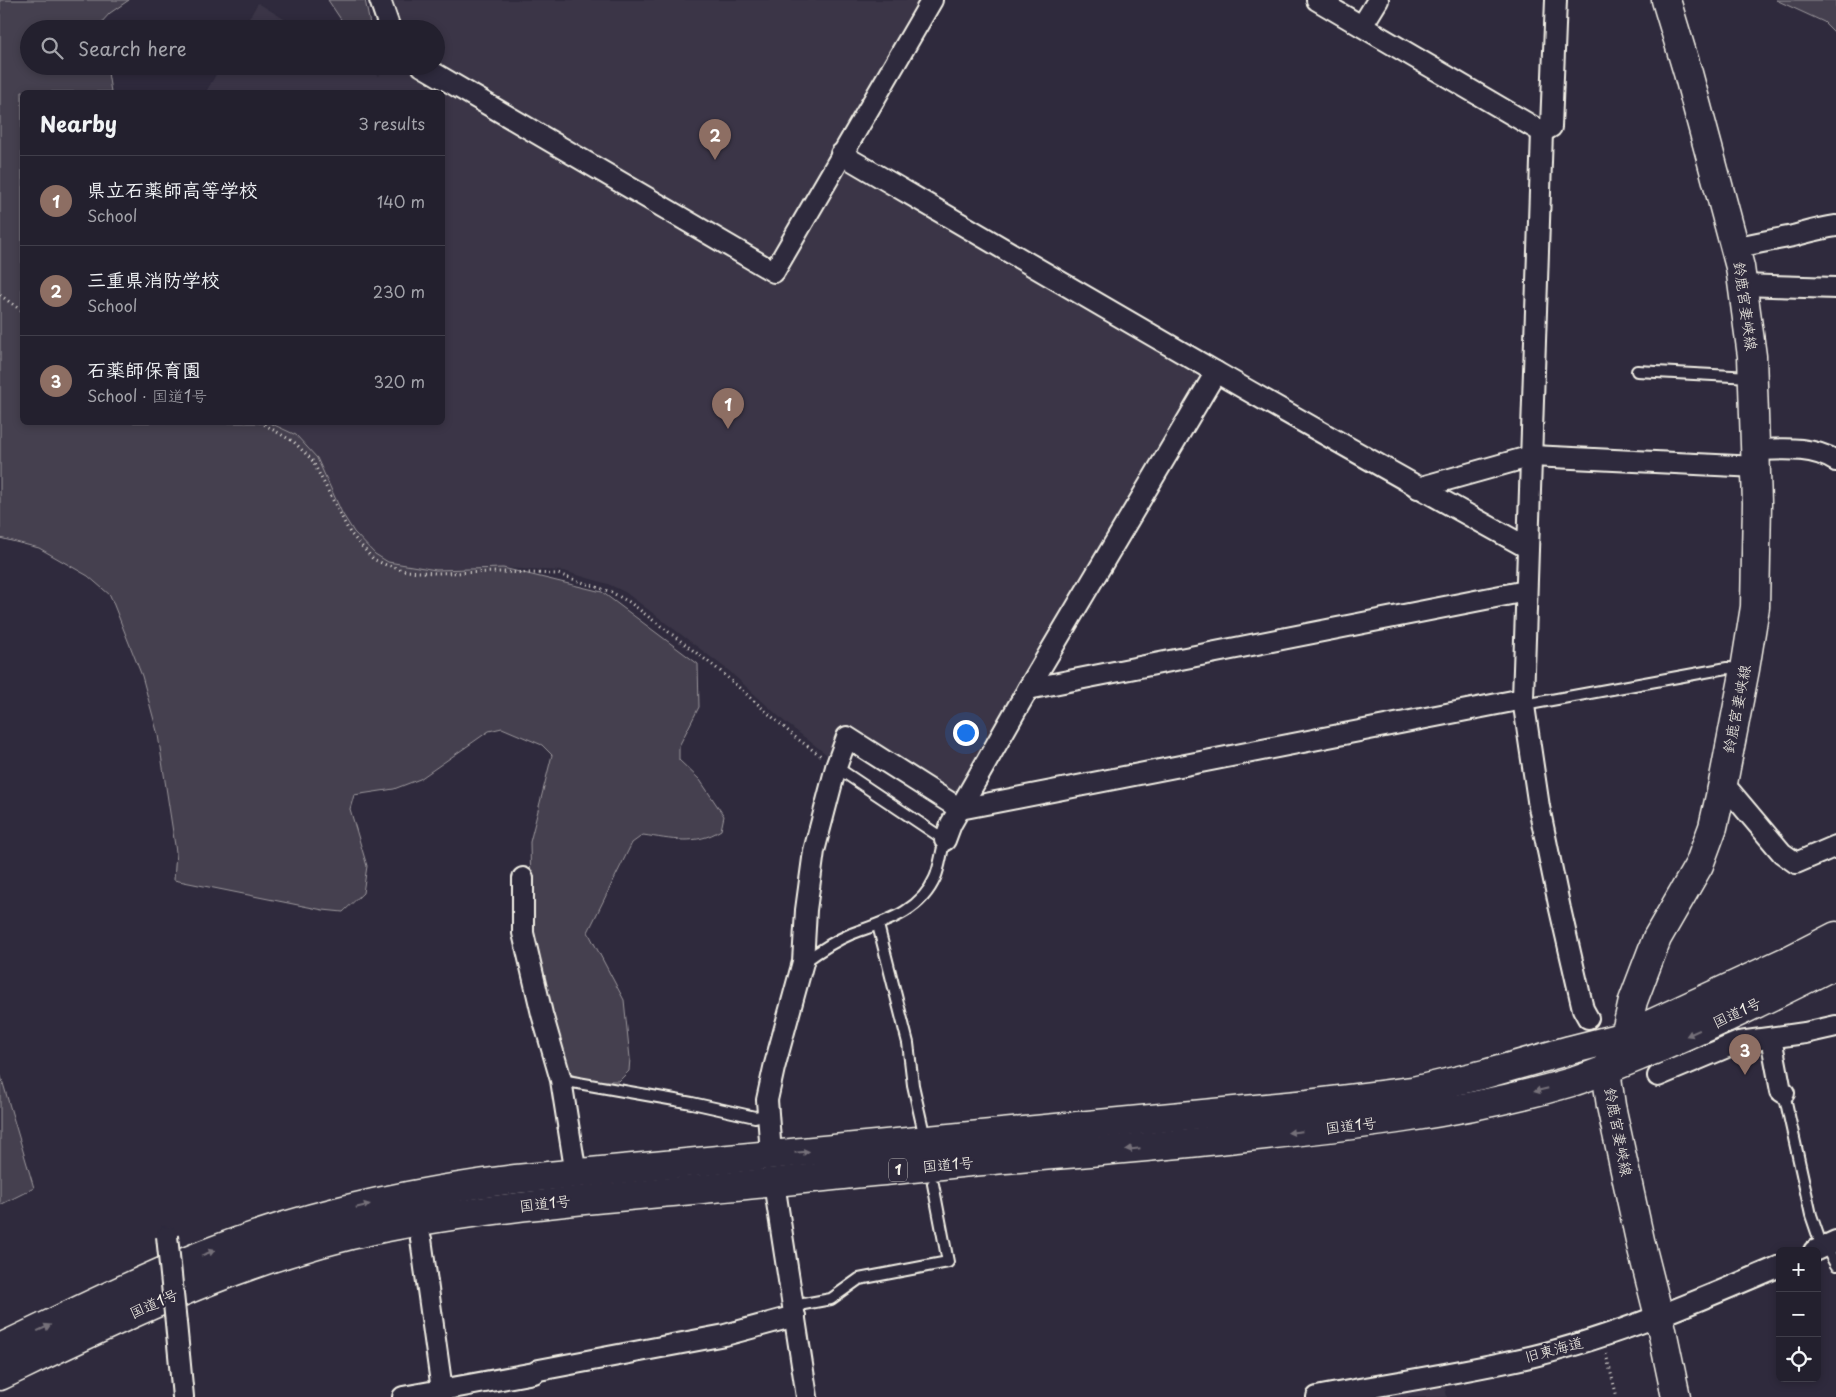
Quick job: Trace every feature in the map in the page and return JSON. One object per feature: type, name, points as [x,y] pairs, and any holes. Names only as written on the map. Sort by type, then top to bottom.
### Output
[{"type":"main road","name":"鈴鹿宮妻峡線","points":[[1666,0],[1688,73],[1735,248],[1743,285],[1752,356],[1756,459],[1757,577],[1755,607],[1745,669],[1723,783],[1707,846],[1699,866],[1657,938],[1633,1002],[1625,1036],[1606,1070],[1611,1106],[1676,1397]]},
{"type":"main road","name":"国道1号","points":[[0,1376],[170,1296],[239,1269],[314,1245],[379,1229],[444,1217],[526,1205],[774,1183],[953,1164],[1086,1154],[1412,1118],[1491,1102],[1574,1081],[1606,1070],[1736,1014],[1796,971],[1836,936]]},
{"type":"main road","name":"国道1号","points":[[0,1348],[206,1253],[259,1234],[374,1203],[447,1188],[771,1150],[1308,1104],[1413,1091],[1485,1074],[1625,1036],[1796,971],[1836,964]]},
{"type":"street","points":[[380,0],[387,20]]},
{"type":"street","points":[[437,75],[774,272],[932,0]]},
{"type":"street","points":[[1317,0],[1542,132]]},
{"type":"street","points":[[1362,26],[1378,0]]},
{"type":"street","points":[[1542,132],[1551,128],[1556,0]]},
{"type":"street","points":[[1542,132],[1523,702],[1539,806],[1560,909],[1583,1008],[1588,1018]]},
{"type":"street","points":[[841,154],[1418,488],[1528,548]]},
{"type":"street","points":[[1735,248],[1760,241],[1836,226]]},
{"type":"street","points":[[1743,285],[1836,288]]},
{"type":"street","points":[[945,840],[951,824],[1028,689],[1216,372]]},
{"type":"street","points":[[1418,488],[1532,456],[1756,459],[1790,448],[1825,454],[1836,461]]},
{"type":"street","points":[[1028,689],[1526,591]]},
{"type":"street","points":[[479,1184],[522,1167],[745,1144],[771,1150],[767,1100],[803,962],[806,910],[814,851],[836,767],[847,737],[960,809],[1523,702]]},
{"type":"street","points":[[1723,783],[1782,853],[1796,863],[1836,846]]},
{"type":"street","points":[[523,878],[523,933],[542,1014],[561,1080],[574,1162]]},
{"type":"street","points":[[1658,1076],[1739,1042],[1805,1034],[1836,1026]]},
{"type":"street","points":[[1771,1038],[1781,1091],[1784,1093]]},
{"type":"street","points":[[774,1183],[807,1397]]},
{"type":"street","points":[[167,1236],[183,1397]]},
{"type":"street","points":[[421,1239],[443,1392]]},
{"type":"street","name":"旧東海道","points":[[1317,1397],[1534,1356],[1602,1337],[1659,1316],[1776,1268]]},
{"type":"street","points":[[403,1397],[443,1392],[534,1373],[548,1368],[725,1335],[794,1311]]},
{"type":"lane","points":[[1637,371],[1753,378]]},
{"type":"lane","points":[[1523,702],[1727,668],[1745,669]]},
{"type":"lane","points":[[803,962],[833,943],[901,914],[924,897],[936,878],[945,840],[836,767]]},
{"type":"lane","points":[[878,925],[908,1043],[913,1085],[923,1130]]},
{"type":"lane","points":[[561,1080],[692,1103],[755,1117],[767,1114]]},
{"type":"lane","points":[[1784,1093],[1811,1215],[1824,1246],[1836,1265]]},
{"type":"lane","points":[[794,1311],[830,1299],[859,1279],[948,1262],[933,1184]]},
{"type":"path","points":[[0,295],[20,310]]},
{"type":"path","points":[[265,425],[294,442],[312,460],[350,533],[373,558],[386,566],[406,571],[435,573],[503,572],[558,574],[611,592],[629,602],[719,670],[795,737],[836,767]]},
{"type":"path","points":[[1602,1337],[1617,1397]]},
{"type":"shaded area","points":[[0,0],[129,0],[110,13],[104,20],[20,20],[20,75],[108,75],[111,90],[20,90],[20,425],[274,425],[296,435],[317,458],[342,513],[354,532],[375,554],[388,562],[436,570],[503,568],[602,592],[698,664],[699,707],[679,746],[679,760],[700,780],[724,816],[721,830],[712,835],[693,840],[643,835],[632,843],[588,932],[624,1000],[630,1058],[629,1071],[619,1081],[590,1081],[568,1073],[532,947],[530,842],[552,755],[542,745],[502,728],[489,731],[420,779],[394,789],[354,795],[350,809],[367,866],[363,893],[343,912],[323,910],[174,880],[176,852],[158,735],[142,676],[110,595],[88,576],[39,548],[0,538]]},
{"type":"shaded area","points":[[328,0],[365,0],[369,20],[341,20]]},
{"type":"shaded area","points":[[390,0],[922,0],[773,257],[767,259],[445,68],[445,20],[396,20]]},
{"type":"shaded area","points":[[1776,0],[1836,0],[1836,34],[1824,22]]},
{"type":"shaded area","points":[[258,3],[285,20],[248,20]]},
{"type":"shaded area","points":[[216,75],[419,75],[445,90],[207,90]]},
{"type":"shaded area","points":[[445,90],[775,281],[842,171],[849,169],[1200,374],[1202,380],[958,792],[949,793],[843,727],[834,755],[830,757],[785,722],[728,670],[625,592],[608,584],[564,571],[503,568],[436,570],[388,562],[375,554],[354,532],[342,513],[317,458],[296,435],[274,425],[445,425]]},
{"type":"shaded area","points":[[0,1073],[34,1188],[0,1205]]},
{"type":"shaded area","points":[[1444,1382],[1447,1397],[1366,1397]]},
{"type":"place","name":"三重県消防学校","points":[[715,160]]},
{"type":"place","name":"県立石薬師高等学校","points":[[728,429]]},
{"type":"place","name":"石薬師保育園","points":[[1745,1075]]}]
